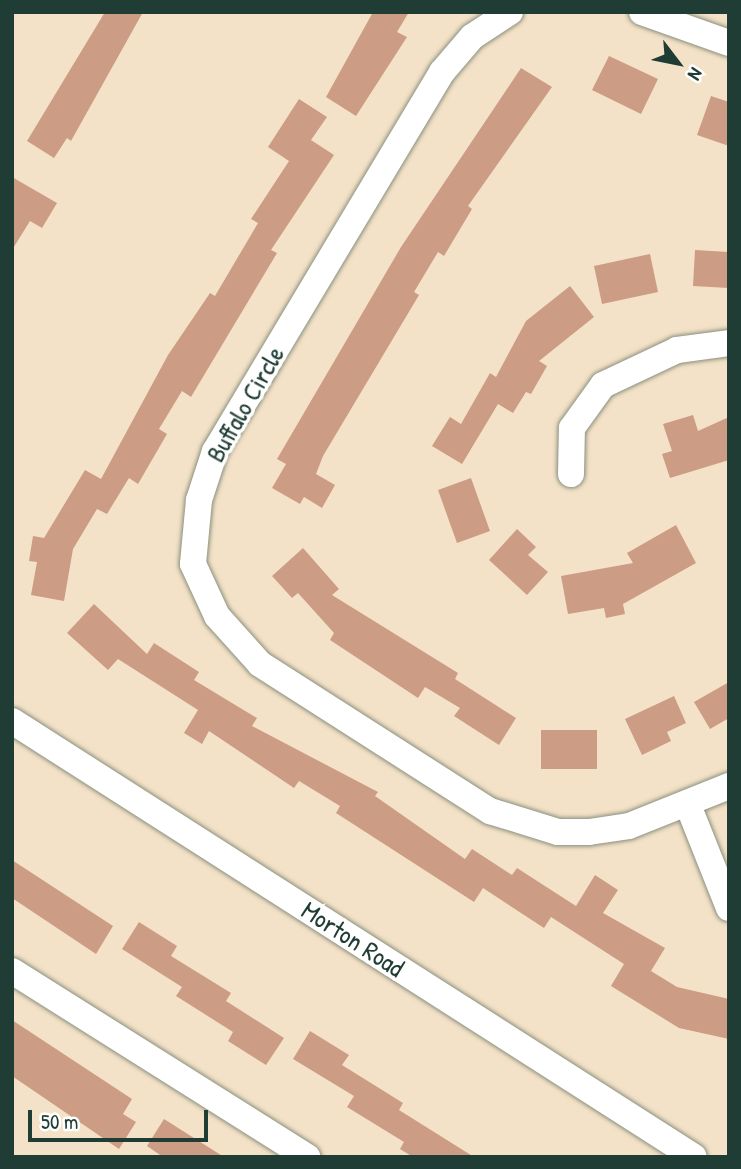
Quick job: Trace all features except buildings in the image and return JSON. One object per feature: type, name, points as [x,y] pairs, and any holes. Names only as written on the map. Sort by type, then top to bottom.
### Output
[{"type":"street","name":"Buffalo Circle","points":[[510,12],[472,37],[442,72],[215,451],[199,499],[193,564],[217,616],[260,664],[490,811],[558,832],[589,832],[688,805],[729,786]]},
{"type":"street","points":[[642,12],[729,43]]},
{"type":"street","points":[[570,474],[572,428],[603,385],[677,350],[729,343]]},
{"type":"street","name":"Morton Road","points":[[12,721],[694,1157]]},
{"type":"street","points":[[688,805],[729,908]]},
{"type":"street","points":[[12,971],[307,1157]]}]
